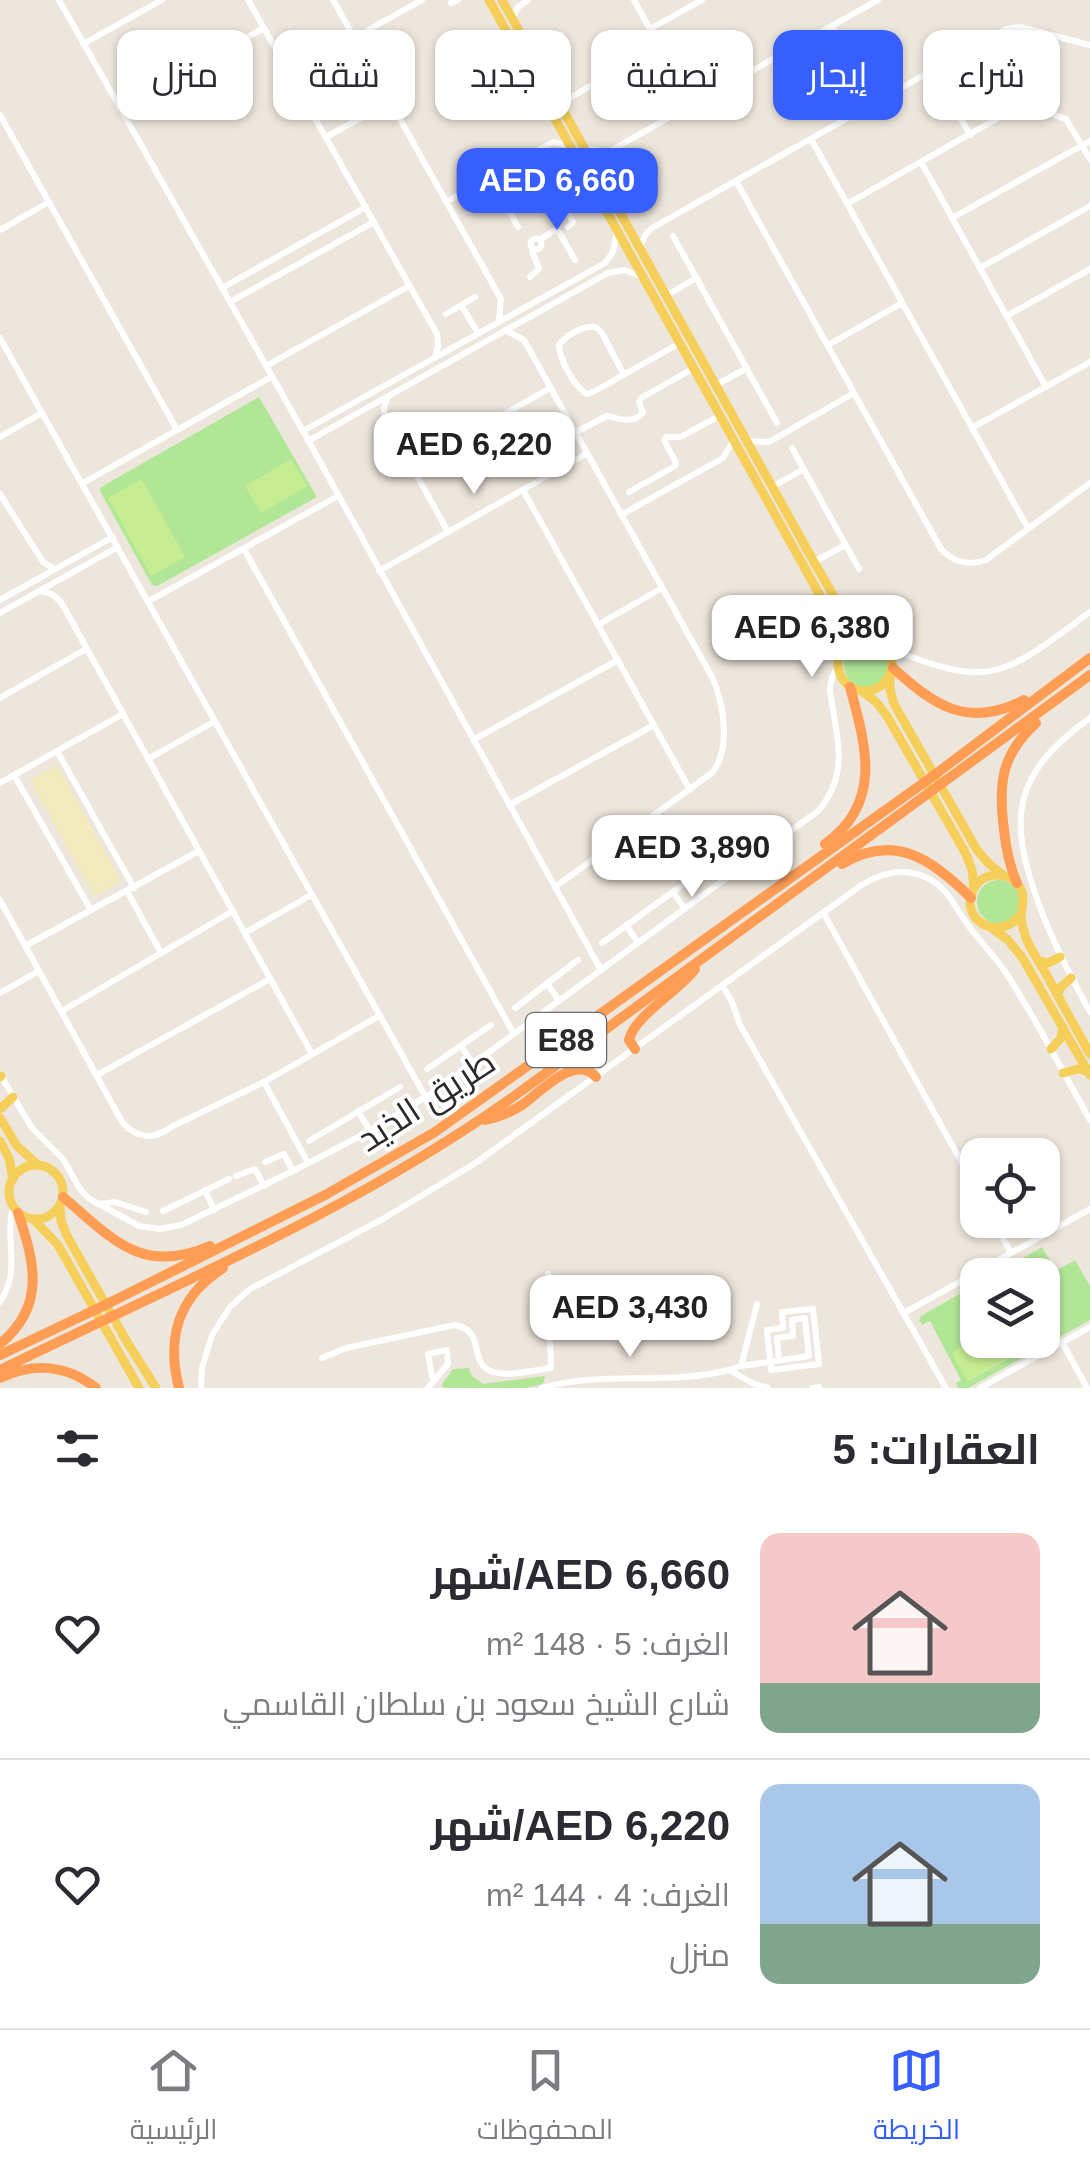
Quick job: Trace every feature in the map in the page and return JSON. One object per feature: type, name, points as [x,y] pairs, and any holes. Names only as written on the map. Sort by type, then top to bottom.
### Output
[{"type":"highway","name":"طريق الذيد","points":[[0,1354],[253,1231],[435,1132],[929,779],[1090,658]]},
{"type":"highway","points":[[892,670],[927,698],[968,713],[997,712],[1011,707],[1060,680]]},
{"type":"highway","points":[[1017,883],[1008,858],[1000,804],[1003,774],[1024,733],[1087,677]]},
{"type":"highway","name":"طريق الذيد","points":[[0,1370],[373,1187],[479,1122],[1087,677]]},
{"type":"highway","points":[[708,936],[752,898],[833,839],[853,817],[866,775],[862,735],[848,685]]},
{"type":"highway","points":[[717,948],[772,915],[837,867],[865,854],[896,851],[926,859],[972,893]]},
{"type":"highway","points":[[635,1049],[630,1040],[633,1029],[692,974],[702,959]]},
{"type":"highway","points":[[479,1122],[518,1108],[578,1068],[596,1077]]},
{"type":"highway","points":[[62,1201],[121,1245],[148,1256],[178,1257],[253,1231]]},
{"type":"highway","points":[[0,1344],[22,1320],[32,1292],[32,1258],[16,1210]]},
{"type":"highway","points":[[179,1388],[175,1339],[185,1305],[208,1278],[262,1243]]},
{"type":"highway","points":[[0,1378],[25,1369],[57,1368],[96,1388]]},
{"type":"main road","points":[[489,0],[506,30]]},
{"type":"main road","points":[[503,0],[518,30]]},
{"type":"main road","points":[[555,120],[591,184],[639,248],[843,612],[852,624],[891,652],[892,697],[898,710],[982,857],[1017,883],[1024,898],[1021,914],[1028,942],[1090,1054]]},
{"type":"main road","points":[[569,120],[599,175],[643,277],[836,625],[841,642],[841,676],[848,685],[876,702],[886,716],[970,862],[970,906],[978,920],[1016,948],[1089,1073]]},
{"type":"main road","points":[[745,460],[753,468],[760,464]]},
{"type":"main road","points":[[840,652],[852,640],[868,636]]},
{"type":"main road","points":[[862,691],[876,689],[892,670]]},
{"type":"main road","points":[[972,893],[986,876],[1003,875]]},
{"type":"main road","points":[[991,928],[1012,924],[1021,914]]},
{"type":"main road","points":[[1039,962],[1048,963],[1060,957]]},
{"type":"main road","points":[[1057,996],[1072,978]]},
{"type":"main road","points":[[1050,1049],[1058,1042],[1063,1027]]},
{"type":"main road","points":[[1064,1074],[1078,1069],[1089,1073]]},
{"type":"main road","points":[[0,1109],[13,1096]]},
{"type":"main road","points":[[0,1118],[16,1146],[60,1179],[63,1229],[156,1388]]},
{"type":"main road","points":[[0,1141],[9,1158],[9,1193],[16,1210],[33,1219],[58,1246],[139,1388]]},
{"type":"main road","points":[[12,1179],[23,1168],[38,1165]]},
{"type":"main road","points":[[33,1219],[49,1216],[62,1201]]},
{"type":"street","points":[[59,0],[117,104]]},
{"type":"street","points":[[83,44],[162,0]]},
{"type":"street","points":[[248,0],[437,334],[457,344]]},
{"type":"street","points":[[332,0],[349,30]]},
{"type":"street","points":[[368,30],[422,0]]},
{"type":"street","points":[[503,0],[526,1]]},
{"type":"street","points":[[634,0],[650,29],[702,0]]},
{"type":"street","points":[[753,70],[878,0]]},
{"type":"street","points":[[512,19],[526,1]]},
{"type":"street","points":[[832,26],[834,30]]},
{"type":"street","points":[[253,34],[264,28]]},
{"type":"street","points":[[1006,30],[1032,30]]},
{"type":"street","points":[[1060,37],[1090,45]]},
{"type":"street","points":[[571,97],[590,86]]},
{"type":"street","points":[[847,204],[1021,106],[1066,119],[1086,143],[1090,158]]},
{"type":"street","points":[[0,114],[177,430]]},
{"type":"street","points":[[126,120],[601,970]]},
{"type":"street","points":[[326,137],[357,120]]},
{"type":"street","points":[[400,120],[501,299],[520,310]]},
{"type":"street","points":[[584,149],[608,152],[664,120]]},
{"type":"street","points":[[639,248],[649,230],[844,120]]},
{"type":"street","points":[[962,120],[970,134]]},
{"type":"street","points":[[553,142],[558,126]]},
{"type":"street","points":[[811,139],[1028,528]]},
{"type":"street","points":[[446,202],[553,142],[569,145]]},
{"type":"street","points":[[952,218],[1086,143]]},
{"type":"street","points":[[599,175],[608,152]]},
{"type":"street","points":[[921,162],[1046,387]]},
{"type":"street","points":[[736,181],[944,553],[963,561],[982,562],[1090,483]]},
{"type":"street","points":[[518,227],[511,207],[552,184],[574,223],[540,240],[532,240],[532,253],[539,269],[530,276]]},
{"type":"street","points":[[561,201],[591,184]]},
{"type":"street","points":[[0,230],[49,202]]},
{"type":"street","points":[[980,268],[1090,206]]},
{"type":"street","points":[[222,288],[366,207]]},
{"type":"street","points":[[230,302],[374,222]]},
{"type":"street","points":[[330,228],[337,242]]},
{"type":"street","points":[[303,431],[605,262],[623,229],[649,230]]},
{"type":"street","points":[[564,230],[575,260]]},
{"type":"street","points":[[673,236],[777,422]]},
{"type":"street","points":[[611,257],[618,262],[616,270]]},
{"type":"street","points":[[1007,316],[1090,269]]},
{"type":"street","points":[[255,270],[263,284]]},
{"type":"street","points":[[308,441],[616,270],[643,277]]},
{"type":"street","points":[[666,296],[696,278]]},
{"type":"street","points":[[266,366],[410,286]]},
{"type":"street","points":[[446,314],[475,297]]},
{"type":"street","points":[[499,321],[501,299]]},
{"type":"street","points":[[828,345],[902,304]]},
{"type":"street","points":[[461,305],[478,333]]},
{"type":"street","points":[[530,317],[524,328],[524,340],[712,678],[722,707],[722,758],[713,772],[555,887]]},
{"type":"street","points":[[624,375],[596,327],[584,328],[559,346],[583,392],[591,393],[624,375],[680,343]]},
{"type":"street","points":[[505,330],[524,340]]},
{"type":"street","points":[[435,357],[437,334]]},
{"type":"street","points":[[0,338],[425,1096]]},
{"type":"street","points":[[972,428],[1090,362]]},
{"type":"street","points":[[574,432],[607,416],[622,421],[640,417],[640,398],[694,368]]},
{"type":"street","points":[[716,385],[746,368]]},
{"type":"street","points":[[82,483],[272,377]]},
{"type":"street","points":[[412,467],[550,388]]},
{"type":"street","points":[[760,464],[769,442],[854,393]]},
{"type":"street","points":[[388,396],[385,418],[448,532]]},
{"type":"street","points":[[365,409],[385,418]]},
{"type":"street","points":[[0,437],[43,413]]},
{"type":"street","points":[[629,492],[674,468],[676,462],[664,438],[682,436],[719,416]]},
{"type":"street","points":[[723,458],[734,440]]},
{"type":"street","points":[[746,441],[769,442]]},
{"type":"street","points":[[792,448],[858,569]]},
{"type":"street","points":[[379,571],[586,454]]},
{"type":"street","points":[[621,516],[723,458],[745,460]]},
{"type":"street","points":[[772,487],[804,469]]},
{"type":"street","points":[[523,490],[690,790]]},
{"type":"street","points":[[0,494],[43,562],[55,570]]},
{"type":"street","points":[[149,602],[338,496]]},
{"type":"street","points":[[0,513],[10,508]]},
{"type":"street","points":[[0,600],[113,537]]},
{"type":"street","points":[[814,562],[845,545]]},
{"type":"street","points":[[0,613],[118,547]]},
{"type":"street","points":[[244,549],[514,1034]]},
{"type":"street","points":[[42,577],[43,562]]},
{"type":"street","points":[[62,578],[61,602],[312,1054]]},
{"type":"street","points":[[598,625],[662,588]]},
{"type":"street","points":[[40,590],[61,602]]},
{"type":"street","points":[[887,647],[970,673],[997,671],[1022,662],[1090,612]]},
{"type":"street","points":[[0,698],[86,649]]},
{"type":"street","points":[[892,670],[901,659],[911,657]]},
{"type":"street","points":[[473,740],[618,660]]},
{"type":"street","points":[[0,1075],[36,1132],[63,1159],[84,1194],[132,1224],[174,1228],[264,1186],[370,1131],[425,1096],[810,818],[831,794],[840,762],[830,683],[838,666]]},
{"type":"street","points":[[832,702],[834,691],[848,685]]},
{"type":"street","points":[[0,783],[122,714]]},
{"type":"street","points":[[1090,718],[1054,746],[1036,769],[1022,802],[1020,818],[1021,848],[1028,875],[1060,957],[1090,1012]]},
{"type":"street","points":[[148,759],[215,721]]},
{"type":"street","points":[[509,805],[654,725]]},
{"type":"street","points":[[57,751],[161,953]]},
{"type":"street","points":[[14,775],[91,910]]},
{"type":"street","points":[[602,942],[760,828]]},
{"type":"street","points":[[729,851],[741,868]]},
{"type":"street","points":[[26,946],[199,852]]},
{"type":"street","points":[[200,1388],[212,1335],[230,1307],[250,1289],[428,1193],[504,1144],[823,912],[887,873],[912,873],[932,880],[948,893],[967,925],[1004,968],[1090,1120]]},
{"type":"street","points":[[673,892],[686,909]]},
{"type":"street","points":[[245,933],[310,895]]},
{"type":"street","points":[[0,900],[118,1115],[129,1130],[143,1136],[158,1135],[264,1082],[378,1016]]},
{"type":"street","points":[[62,1011],[232,911]]},
{"type":"street","points":[[823,912],[960,1159]]},
{"type":"street","points":[[626,925],[638,943]]},
{"type":"street","points":[[514,1008],[578,960]]},
{"type":"street","points":[[0,993],[39,971]]},
{"type":"street","points":[[98,1075],[270,979]]},
{"type":"street","points":[[547,983],[559,1001]]},
{"type":"street","points":[[722,986],[740,1025],[946,1388]]},
{"type":"street","points":[[426,1069],[491,1025]]},
{"type":"street","points":[[461,1046],[472,1064]]},
{"type":"street","points":[[264,1082],[308,1164]]},
{"type":"street","points":[[310,1141],[400,1086]]},
{"type":"street","points":[[358,1112],[370,1131]]},
{"type":"street","points":[[265,1162],[283,1154],[293,1171]]},
{"type":"street","points":[[164,1211],[255,1168],[264,1186]]},
{"type":"street","points":[[205,1190],[214,1210]]},
{"type":"street","points":[[98,1204],[115,1202],[146,1212]]},
{"type":"street","points":[[0,1302],[12,1274],[10,1230],[16,1210]]},
{"type":"street","points":[[904,1313],[1090,1210]]},
{"type":"street","points":[[1003,1238],[1012,1253]]},
{"type":"street","points":[[322,1358],[346,1348],[455,1325],[473,1334],[480,1362],[486,1369],[498,1373],[551,1368],[548,1274]]},
{"type":"street","points":[[742,1366],[757,1304]]},
{"type":"street","points":[[813,1309],[820,1364],[771,1370],[775,1360],[776,1338],[794,1336],[792,1320],[813,1309]]},
{"type":"street","points":[[775,1360],[766,1330],[784,1328],[782,1312],[804,1314]]},
{"type":"street","points":[[542,1388],[567,1380],[706,1376],[742,1366],[810,1356],[804,1314]]},
{"type":"street","points":[[980,1388],[1090,1327]]},
{"type":"street","points":[[1062,1342],[1087,1388]]},
{"type":"street","points":[[447,1350],[448,1364],[431,1384],[428,1354],[447,1350]]},
{"type":"street","points":[[729,1370],[755,1386],[768,1388]]},
{"type":"street","points":[[641,1378],[642,1388]]},
{"type":"street","points":[[812,1388],[819,1388]]},
{"type":"green space","points":[[259,397],[317,497],[157,586],[152,585],[101,487]]},
{"type":"green space","points":[[291,459],[307,486],[261,513],[245,486]]},
{"type":"green space","points":[[142,479],[185,557],[151,576],[108,498]]},
{"type":"green space","points":[[867,642],[883,649],[890,665],[883,681],[867,688],[851,681],[844,665],[851,649]]},
{"type":"green space","points":[[999,880],[1015,886],[1021,902],[1015,918],[999,924],[983,918],[977,902],[983,886]]},
{"type":"green space","points":[[1042,1247],[1048,1258],[1023,1258]]},
{"type":"green space","points":[[1075,1260],[1090,1286],[1090,1320],[1060,1337],[1060,1269]]},
{"type":"green space","points":[[960,1294],[960,1348],[952,1353],[968,1381],[1009,1358],[1022,1358],[968,1388],[958,1388],[956,1383],[961,1380],[930,1321],[922,1325],[919,1320]]},
{"type":"green space","points":[[960,1348],[960,1358],[1009,1358],[967,1381],[952,1353]]},
{"type":"green space","points":[[469,1368],[472,1376],[483,1384],[545,1376],[543,1384],[526,1388],[444,1388],[442,1384],[453,1369]]},
{"type":"sand","points":[[57,765],[121,881],[95,897],[30,780]]}]
